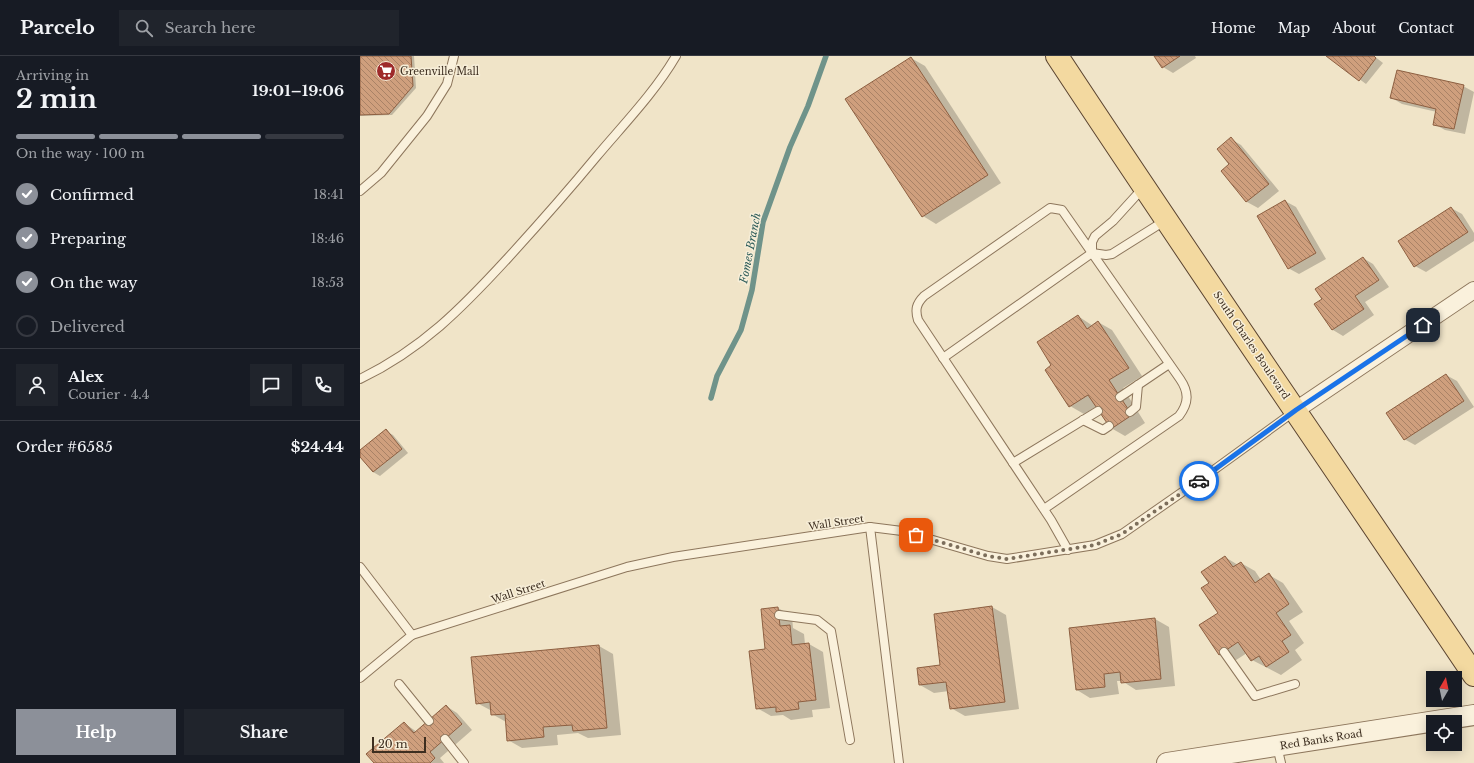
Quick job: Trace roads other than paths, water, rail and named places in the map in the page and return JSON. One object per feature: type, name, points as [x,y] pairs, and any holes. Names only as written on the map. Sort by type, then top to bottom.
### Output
[{"type":"main road","name":"South Charles Boulevard","points":[[1057,56],[1144,188],[1167,219],[1474,675]]},
{"type":"street","points":[[1296,410],[1474,290]]},
{"type":"street","name":"Red Banks Road","points":[[1167,763],[1279,755],[1474,715]]},
{"type":"lane","points":[[360,191],[381,173],[427,116],[447,84],[454,56]]},
{"type":"lane","points":[[360,379],[396,359],[424,340],[468,302],[551,211],[658,84],[676,56]]},
{"type":"lane","points":[[1092,253],[1092,242],[1095,236],[1113,221],[1144,188]]},
{"type":"lane","points":[[1044,509],[1179,416],[1184,409],[1187,398],[1186,388],[1062,210],[1050,208],[924,296],[919,302],[916,311],[918,320],[1044,509],[1068,550]]},
{"type":"lane","points":[[943,358],[1092,253],[1106,255],[1112,254],[1167,219]]},
{"type":"lane","points":[[1120,397],[1169,364]]},
{"type":"lane","points":[[1130,412],[1136,407],[1138,385]]},
{"type":"lane","name":"Wall Street","points":[[360,678],[412,635],[627,567],[673,557],[870,527],[902,531],[988,556],[1007,559],[1095,545],[1122,534],[1212,472],[1296,410]]},
{"type":"lane","points":[[1013,463],[1098,411]]},
{"type":"lane","points":[[1083,420],[1103,430],[1109,426]]},
{"type":"lane","points":[[870,527],[900,763]]},
{"type":"lane","points":[[360,566],[412,635]]},
{"type":"lane","points":[[779,615],[817,620],[831,631],[850,740]]},
{"type":"lane","points":[[1224,652],[1255,696],[1296,684]]},
{"type":"lane","points":[[399,684],[428,721]]},
{"type":"lane","points":[[445,739],[464,763]]},
{"type":"waterway","name":"Fomes Branch","points":[[711,398],[717,376],[741,330],[752,290],[763,222],[790,147],[808,106],[826,56]]},
{"type":"place","name":"Greenville Mall","points":[[386,71]]}]
